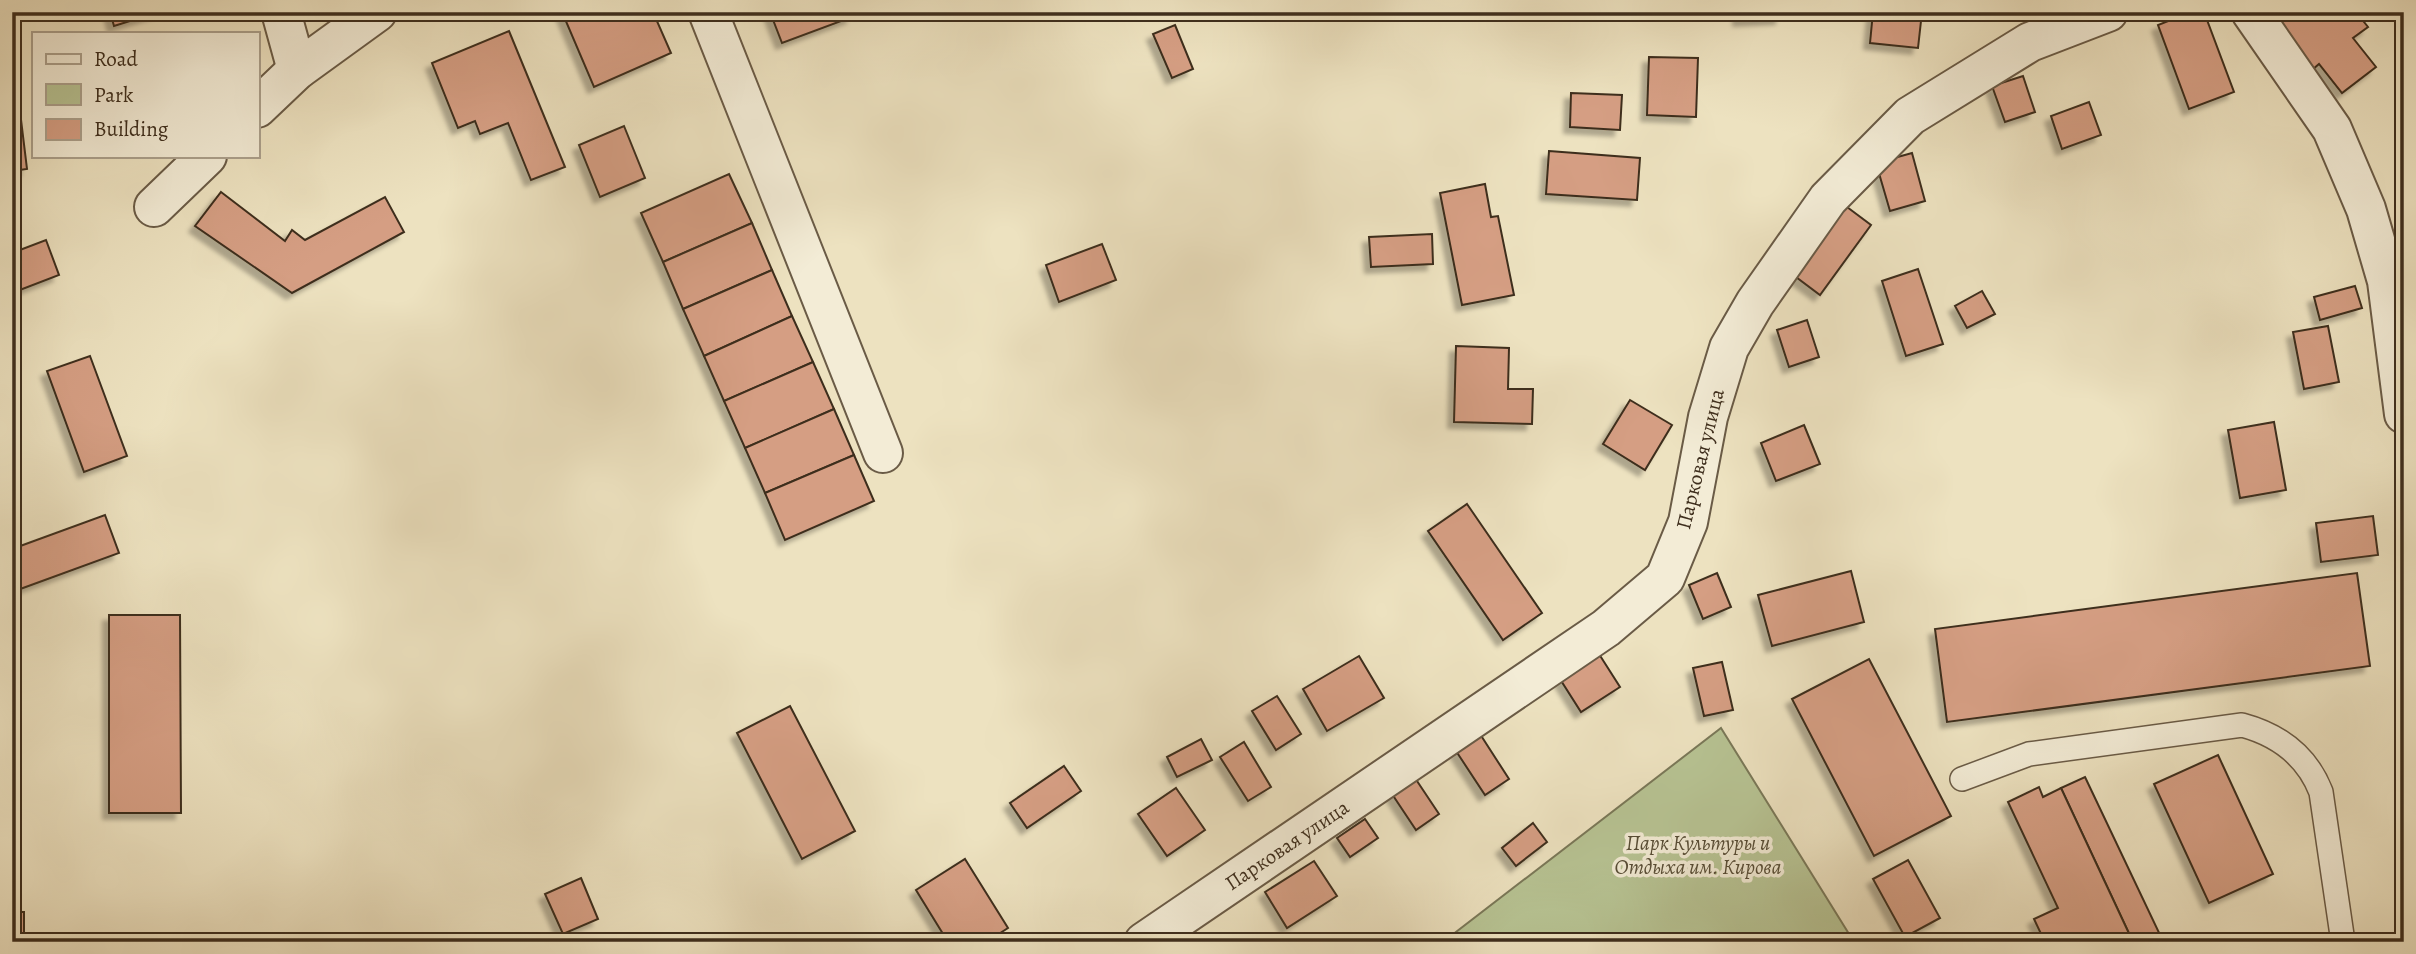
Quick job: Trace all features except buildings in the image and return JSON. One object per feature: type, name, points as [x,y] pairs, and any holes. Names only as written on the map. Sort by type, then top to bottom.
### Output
[{"type":"street","points":[[281,12],[297,70]]},
{"type":"street","points":[[259,106],[297,70],[377,12]]},
{"type":"street","points":[[708,12],[883,453]]},
{"type":"street","name":"Парковая улица","points":[[1144,942],[1606,628],[1665,578],[1688,523],[1708,417],[1729,348],[1755,303],[1828,199],[1910,116],[2030,43],[2108,12]]},
{"type":"street","points":[[2251,12],[2332,129],[2366,209],[2387,281],[2404,414]]},
{"type":"street","points":[[153,207],[205,158]]},
{"type":"lane","points":[[1962,779],[2029,754],[2242,725],[2262,731],[2295,751],[2313,771],[2343,942]]},
{"type":"green space","name":"Парк Культуры и Отдыха им. Кирова","points":[[1721,728],[1854,942],[1443,942]]}]
